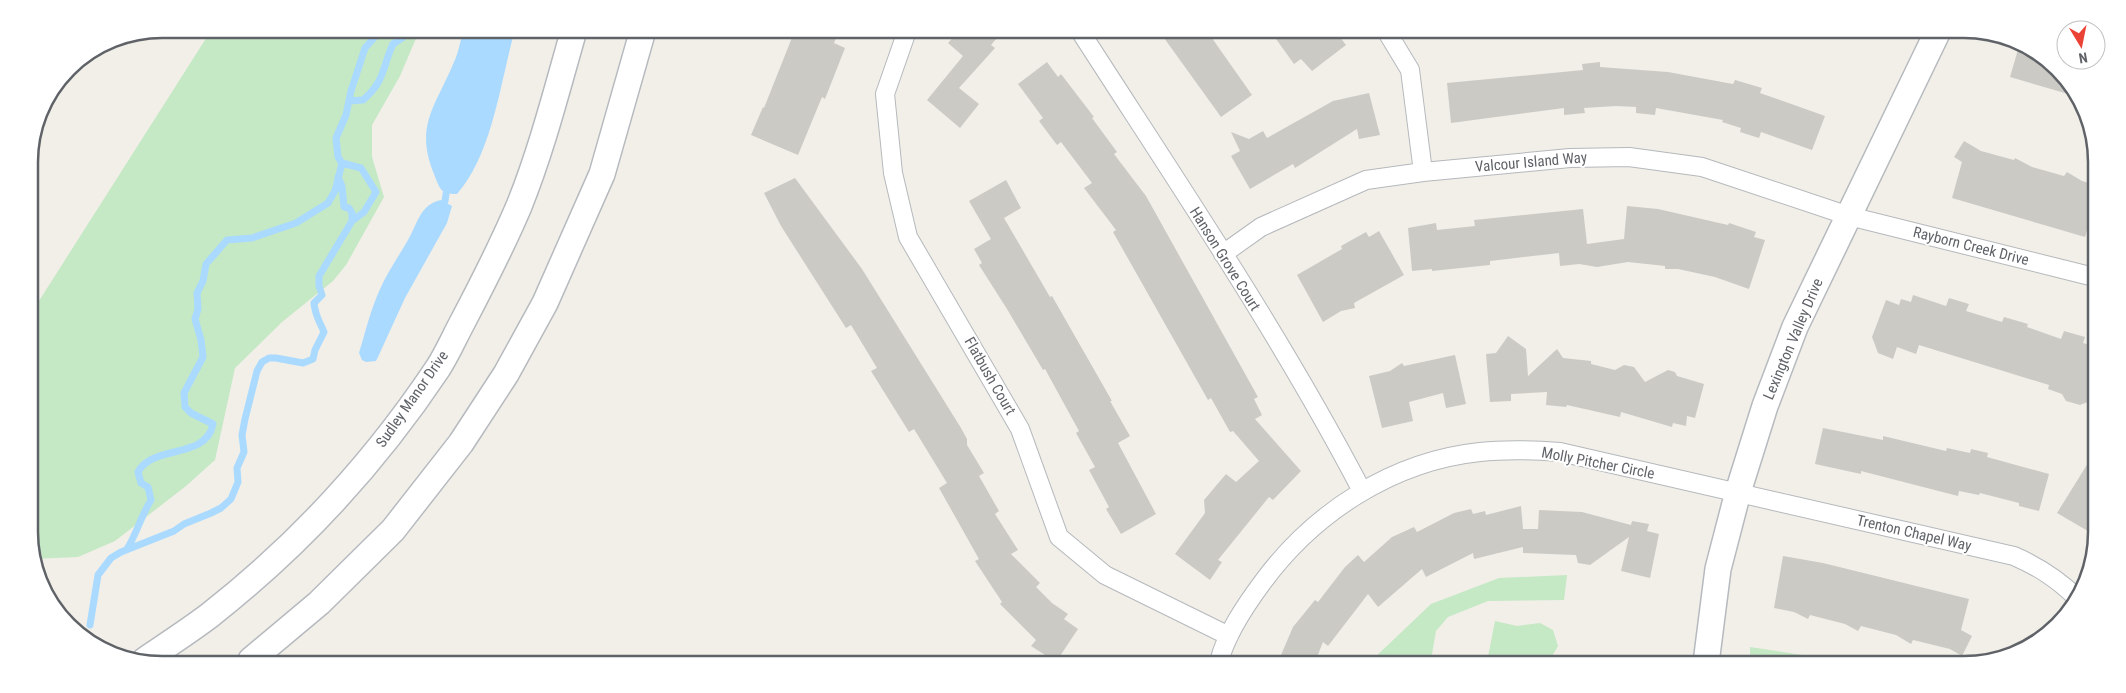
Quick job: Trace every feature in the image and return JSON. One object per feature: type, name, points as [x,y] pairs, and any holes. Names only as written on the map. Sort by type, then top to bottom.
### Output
[{"type":"main road","name":"Sudley Manor Drive","points":[[152,655],[209,616],[262,571],[310,525],[358,474],[398,424],[439,366],[477,295],[519,205],[552,108],[572,38]]},
{"type":"main road","points":[[256,656],[319,603],[393,530],[461,443],[506,374],[545,303],[602,174],[640,38]]},
{"type":"main road","name":"Lexington Valley Drive","points":[[1707,655],[1718,569],[1738,492],[1765,406],[1795,327],[1935,38]]},
{"type":"street","name":"Flatbush Court","points":[[905,38],[885,94],[893,173],[908,237],[1020,429],[1059,537],[1105,575],[1229,636]]},
{"type":"street","name":"Hanson Grove Court","points":[[1084,38],[1223,254],[1323,418],[1362,491]]},
{"type":"street","points":[[1391,38],[1410,70],[1423,172]]},
{"type":"street","name":"Valcour Island Way","points":[[1223,254],[1261,227],[1366,180],[1423,172],[1570,158],[1629,157],[1702,167],[1849,216]]},
{"type":"street","name":"Rayborn Creek Drive","points":[[1849,216],[2088,276]]},
{"type":"street","name":"Molly Pitcher Circle","points":[[1222,655],[1229,636],[1251,597],[1294,545],[1326,516],[1362,491],[1411,468],[1449,457],[1520,449],[1560,452],[1738,492]]},
{"type":"street","name":"Trenton Chapel Way","points":[[1738,492],[2014,556],[2039,567],[2062,583],[2072,593]]},
{"type":"green space","points":[[206,38],[416,38],[400,76],[372,125],[372,157],[384,197],[346,265],[333,281],[282,322],[235,368],[215,460],[186,486],[115,541],[78,557],[41,559],[40,556],[38,540],[38,302]]},
{"type":"green space","points":[[1567,575],[1564,600],[1488,601],[1448,617],[1436,631],[1431,655],[1377,655],[1431,604],[1499,578]]},
{"type":"green space","points":[[1495,621],[1517,626],[1540,623],[1553,630],[1558,646],[1552,655],[1488,655]]},
{"type":"green space","points":[[1750,647],[1803,655],[1750,655]]},
{"type":"water","points":[[462,38],[513,38],[487,138],[469,177],[457,194],[451,194],[441,190],[428,157],[426,142],[427,129],[434,104],[456,58]]},
{"type":"water","points":[[441,200],[452,206],[447,223],[405,298],[376,361],[366,362],[362,360],[359,353],[371,311],[381,287],[424,210],[434,202]]},
{"type":"building","points":[[792,38],[836,38],[834,43],[845,48],[825,99],[822,97],[798,155],[751,135],[764,108]]},
{"type":"building","points":[[953,38],[997,38],[991,45],[995,48],[959,88],[979,104],[960,128],[927,100],[963,56],[948,43]]},
{"type":"building","points":[[1164,38],[1212,38],[1252,95],[1221,117]]},
{"type":"building","points":[[1275,38],[1341,38],[1346,45],[1312,71],[1301,59],[1294,64]]},
{"type":"building","points":[[2018,50],[2046,68],[2069,94],[2010,77]]},
{"type":"building","points":[[1047,62],[1058,77],[1061,74],[1094,117],[1092,118],[1117,152],[1114,154],[1146,196],[1258,397],[1254,399],[1262,415],[1255,419],[1301,471],[1273,500],[1269,497],[1218,560],[1222,562],[1210,580],[1175,554],[1205,513],[1204,500],[1226,474],[1236,482],[1259,461],[1233,431],[1230,432],[1211,398],[1208,400],[1113,232],[1116,230],[1084,188],[1092,183],[1061,142],[1057,145],[1039,121],[1043,118],[1018,84]]},
{"type":"building","points":[[1600,62],[1600,67],[1668,72],[1733,84],[1735,80],[1762,88],[1760,93],[1825,116],[1812,150],[1761,132],[1759,138],[1740,132],[1741,128],[1722,122],[1723,120],[1656,108],[1655,115],[1636,113],[1636,107],[1616,106],[1584,108],[1585,113],[1564,115],[1564,108],[1451,123],[1447,83],[1583,70],[1582,64]]},
{"type":"building","points":[[1369,93],[1380,135],[1359,139],[1357,129],[1295,168],[1293,164],[1250,189],[1231,156],[1240,151],[1231,132],[1249,139],[1263,131],[1267,138],[1333,101]]},
{"type":"building","points":[[1964,141],[1981,151],[2014,160],[2015,158],[2032,167],[2064,176],[2067,172],[2088,183],[2088,227],[2085,237],[1952,198],[1962,162],[1954,157]]},
{"type":"building","points":[[795,178],[862,269],[967,439],[967,445],[984,473],[979,476],[999,511],[995,514],[1018,550],[1011,554],[1040,583],[1036,587],[1052,603],[1068,614],[1064,619],[1078,629],[1060,656],[1046,656],[1031,646],[1036,640],[1000,604],[1002,602],[975,561],[979,559],[939,488],[947,483],[914,429],[909,432],[871,371],[877,368],[851,325],[846,328],[781,226],[764,193]]},
{"type":"building","points":[[1006,180],[1021,208],[1004,218],[1050,297],[1052,296],[1130,436],[1118,443],[1156,514],[1121,534],[1106,509],[1109,507],[1089,470],[1095,467],[1076,433],[1079,431],[1045,369],[1043,370],[979,265],[982,263],[974,249],[991,239],[969,201]]},
{"type":"building","points":[[1627,206],[1658,209],[1728,225],[1729,223],[1756,232],[1754,237],[1765,240],[1749,289],[1715,277],[1678,269],[1665,269],[1665,266],[1628,262],[1597,267],[1579,264],[1560,266],[1559,253],[1490,261],[1490,265],[1432,271],[1432,269],[1412,271],[1408,228],[1436,223],[1437,230],[1475,226],[1474,220],[1583,209],[1587,244],[1624,239]]},
{"type":"building","points":[[1379,231],[1404,275],[1354,303],[1355,308],[1341,311],[1323,322],[1297,275],[1342,249],[1341,246],[1366,232],[1369,237]]},
{"type":"building","points":[[1913,295],[1946,306],[1949,298],[1969,304],[1966,311],[2002,322],[2004,317],[2028,324],[2027,327],[2061,339],[2064,331],[2085,337],[2083,343],[2088,344],[2088,402],[2080,405],[2066,401],[2062,394],[2048,389],[2049,385],[1919,345],[1916,354],[1897,347],[1893,359],[1878,353],[1872,337],[1886,300],[1899,305],[1901,299],[1911,302]]},
{"type":"building","points":[[1508,336],[1526,349],[1528,376],[1557,349],[1563,358],[1591,361],[1591,364],[1615,370],[1624,365],[1634,367],[1645,382],[1668,370],[1675,372],[1677,376],[1704,384],[1695,418],[1687,416],[1686,426],[1673,423],[1672,427],[1621,412],[1620,417],[1567,405],[1566,407],[1546,405],[1547,392],[1511,394],[1511,401],[1490,402],[1486,354],[1496,353]]},
{"type":"building","points":[[1455,355],[1466,404],[1446,408],[1443,393],[1409,402],[1413,421],[1382,428],[1369,376],[1390,371],[1402,363],[1404,366]]},
{"type":"building","points":[[1823,428],[1883,440],[1883,436],[1946,451],[1947,448],[1970,453],[1971,449],[1988,453],[1987,457],[2049,474],[2039,511],[2019,506],[2019,503],[1980,493],[1979,495],[1959,491],[1958,496],[1861,471],[1861,474],[1815,464]]},
{"type":"building","points":[[2088,463],[2088,531],[2057,513]]},
{"type":"building","points":[[1521,506],[1523,529],[1538,529],[1539,510],[1582,512],[1631,525],[1632,521],[1649,524],[1647,531],[1659,534],[1650,578],[1621,571],[1629,537],[1590,565],[1578,563],[1576,555],[1523,553],[1523,547],[1474,559],[1473,553],[1426,577],[1422,569],[1378,607],[1368,594],[1328,646],[1323,642],[1318,655],[1281,655],[1293,627],[1315,600],[1318,602],[1345,567],[1358,555],[1364,562],[1392,537],[1414,527],[1417,532],[1454,513],[1471,509],[1473,514],[1485,511],[1486,515]]},
{"type":"building","points":[[1783,556],[1823,563],[1969,599],[1961,630],[1972,636],[1962,655],[1960,655],[1950,649],[1913,640],[1911,644],[1896,635],[1861,626],[1858,631],[1845,624],[1810,615],[1808,619],[1794,612],[1774,608]]},
{"type":"waterway","points":[[90,625],[98,575],[111,558],[211,513],[221,508],[231,499],[238,482],[237,468],[244,452],[242,435],[245,419],[257,371],[262,362],[269,358],[303,363],[313,359],[315,350],[324,332],[314,303],[322,295],[319,286],[319,276],[352,221],[364,212],[376,192],[361,168],[342,163],[338,157],[336,138],[346,115],[351,91],[365,48],[374,38]]},
{"type":"waterway","points":[[349,101],[363,100],[376,86],[383,73],[393,44],[402,38]]},
{"type":"waterway","points":[[127,549],[151,500],[148,487],[141,483],[138,472],[145,463],[155,458],[190,448],[200,443],[208,435],[213,424],[191,413],[185,407],[184,393],[203,357],[201,340],[195,319],[198,309],[197,293],[203,281],[206,264],[227,240],[252,238],[296,223],[328,203],[335,191],[342,163]]},
{"type":"waterway","points":[[338,177],[342,186],[344,207],[349,208],[352,213],[352,221]]},
{"type":"waterway","points":[[445,201],[446,194]]}]
